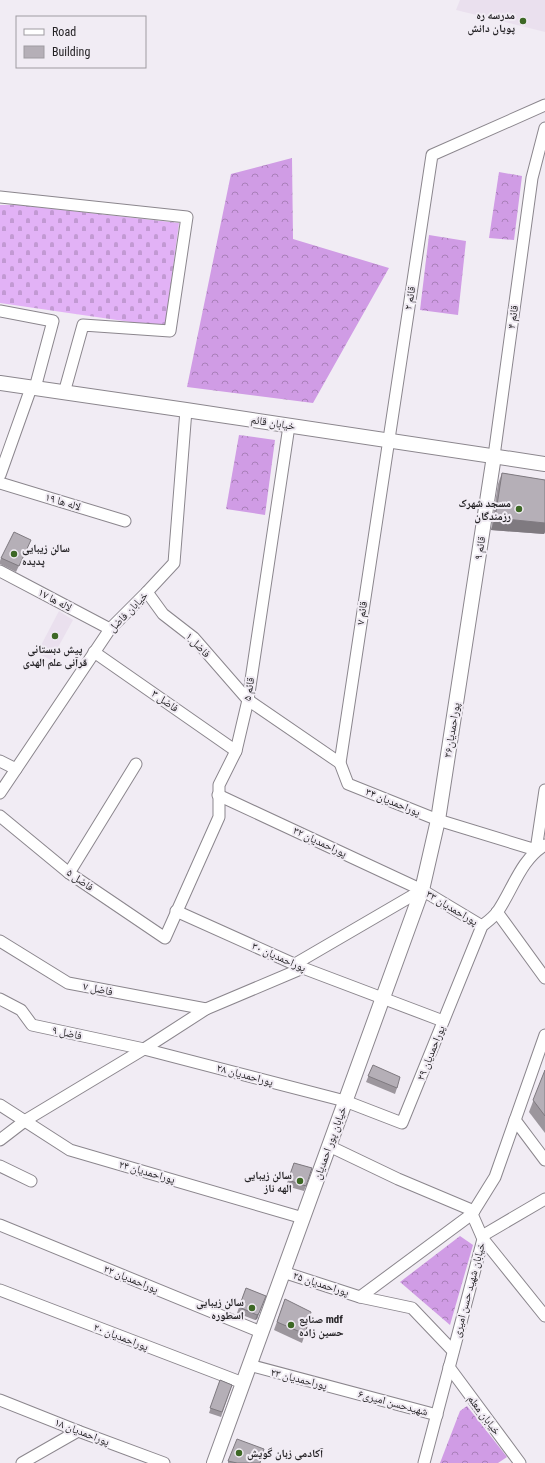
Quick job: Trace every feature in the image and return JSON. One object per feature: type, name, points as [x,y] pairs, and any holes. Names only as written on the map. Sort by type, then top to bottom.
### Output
[{"type":"street","name":"قائم ۲","points":[[388,440],[432,155],[545,105]]},
{"type":"street","name":"قائم ۴","points":[[494,456],[532,178],[545,128]]},
{"type":"street","points":[[0,197],[187,217],[170,331],[82,325],[64,393]]},
{"type":"street","points":[[0,311],[53,321],[33,388],[0,475]]},
{"type":"street","name":"خیابان قائم","points":[[0,383],[545,464]]},
{"type":"street","name":"خیابان فاضل","points":[[0,793],[110,629],[174,563],[186,410]]},
{"type":"street","name":"قائم ۵","points":[[165,938],[219,817],[219,785],[236,751],[248,700],[289,426]]},
{"type":"street","name":"قائم ۷","points":[[348,784],[340,763],[388,440]]},
{"type":"street","name":"قائم ۹","points":[[466,640],[494,456]]},
{"type":"street","name":"لاله ها ۱۹","points":[[0,483],[125,521]]},
{"type":"street","name":"لاله ها ۱۷","points":[[0,571],[110,629]]},
{"type":"street","name":"فاضل ۱","points":[[147,592],[163,614],[194,638],[248,700],[340,763]]},
{"type":"street","name":"پوراحمدیان۳۶","points":[[438,820],[466,640]]},
{"type":"street","name":"فاضل ۳","points":[[94,652],[236,751]]},
{"type":"street","points":[[0,761],[16,769]]},
{"type":"street","points":[[69,873],[136,764]]},
{"type":"street","name":"پوراحمدیان ۳۴","points":[[348,784],[438,820],[540,848]]},
{"type":"street","points":[[482,926],[498,912],[527,861],[540,848],[545,790]]},
{"type":"street","name":"پوراحمدیان ۳۲","points":[[218,795],[422,890]]},
{"type":"street","name":"فاضل ۵","points":[[0,816],[69,873],[165,938]]},
{"type":"street","name":"خیابان پور احمدیان","points":[[214,1463],[422,890],[438,820]]},
{"type":"street","points":[[0,1140],[26,1120],[144,1049],[206,1009],[299,966],[422,890]]},
{"type":"street","name":"پوراحمدیان ۳۳","points":[[422,890],[482,926]]},
{"type":"street","name":"پوراحمدیان ۳۰","points":[[176,911],[299,966],[443,1021]]},
{"type":"street","points":[[498,912],[545,978]]},
{"type":"street","name":"پوراحمدیان ۲۹","points":[[345,1101],[402,1123],[482,926]]},
{"type":"street","name":"فاضل ۷","points":[[0,941],[68,983],[206,1009]]},
{"type":"street","name":"فاضل ۹","points":[[0,999],[21,1010],[32,1025],[144,1049]]},
{"type":"street","points":[[360,1297],[473,1213],[495,1177],[545,1035]]},
{"type":"street","name":"پوراحمدیان ۲۸","points":[[144,1049],[345,1101]]},
{"type":"street","name":"پوراحمدیان ۲۴","points":[[0,1105],[26,1120],[70,1150],[303,1218]]},
{"type":"street","points":[[515,1120],[545,1160]]},
{"type":"street","points":[[329,1146],[473,1213]]},
{"type":"street","points":[[0,1166],[32,1181]]},
{"type":"street","points":[[545,1199],[483,1238],[545,1316]]},
{"type":"street","name":"خیابان شهید حسن امیری","points":[[424,1463],[483,1238],[473,1213]]},
{"type":"street","name":"پوراحمدیان ۲۲","points":[[0,1224],[261,1332]]},
{"type":"street","name":"پوراحمدیان ۲۵","points":[[283,1272],[360,1297],[412,1308],[453,1351]]},
{"type":"street","name":"پوراحمدیان ۲۰","points":[[0,1290],[243,1383]]},
{"type":"street","name":"پوراحمدیان ۲۳","points":[[249,1366],[349,1391]]},
{"type":"street","name":"خیابان معلم","points":[[449,1367],[520,1463]]},
{"type":"street","name":"شهیدحسن امیری۶","points":[[349,1391],[437,1415]]},
{"type":"street","name":"پوراحمدیان ۱۸","points":[[0,1400],[164,1463]]},
{"type":"street","points":[[22,1463],[78,1431]]},
{"type":"shaded area","name":"مدرسه ره پویان دانش","points":[[460,0],[545,0],[545,32],[456,10]]},
{"type":"shaded area","name":"پیش دبستانی قرآنی علم الهدی","points":[[59,611],[73,620],[51,660],[37,653]]},
{"type":"green space","points":[[292,158],[293,239],[389,268],[313,403],[187,387],[231,174]]},
{"type":"green space","points":[[499,172],[522,176],[514,240],[489,238]]},
{"type":"green space","points":[[0,205],[19,205],[179,223],[165,327],[0,303]]},
{"type":"green space","points":[[429,235],[466,241],[458,315],[420,310]]},
{"type":"green space","points":[[239,435],[275,440],[265,515],[226,509]]},
{"type":"green space","points":[[460,1236],[473,1245],[450,1325],[400,1282]]},
{"type":"green space","points":[[467,1406],[507,1457],[498,1463],[440,1463],[460,1411]]},
{"type":"building","name":"مسجد شهرک رزمندگان","points":[[502,473],[545,480],[545,523],[495,518]]},
{"type":"building","name":"سالن زیبایی پدیده","points":[[14,532],[31,540],[19,566],[1,558]]},
{"type":"building","points":[[373,1065],[400,1077],[397,1088],[368,1076]]},
{"type":"building","points":[[545,1070],[545,1116],[533,1100]]},
{"type":"building","points":[[294,1163],[312,1168],[306,1186],[288,1180]]},
{"type":"building","name":"سالن زیبایی اسطوره","points":[[246,1288],[266,1296],[257,1315],[239,1307]]},
{"type":"building","points":[[285,1299],[311,1312],[305,1334],[277,1322]]},
{"type":"building","points":[[220,1380],[232,1385],[222,1412],[210,1408]]},
{"type":"building","points":[[237,1439],[264,1449],[260,1463],[237,1463],[228,1461]]},
{"type":"place","name":"مدرسه ره پویان دانش","points":[[523,21]]},
{"type":"place","name":"مسجد شهرک رزمندگان","points":[[519,509]]},
{"type":"place","name":"سالن زیبایی پدیده","points":[[14,554]]},
{"type":"place","name":"پیش دبستانی قرآنی علم الهدی","points":[[55,636]]},
{"type":"place","name":"سالن زیبایی الهه ناز","points":[[300,1181]]},
{"type":"place","name":"سالن زیبایی اسطوره","points":[[252,1308]]},
{"type":"place","name":"صنایع mdf حسین زاده","points":[[291,1325]]},
{"type":"place","name":"آکادمی زبان گویش","points":[[239,1453]]}]
